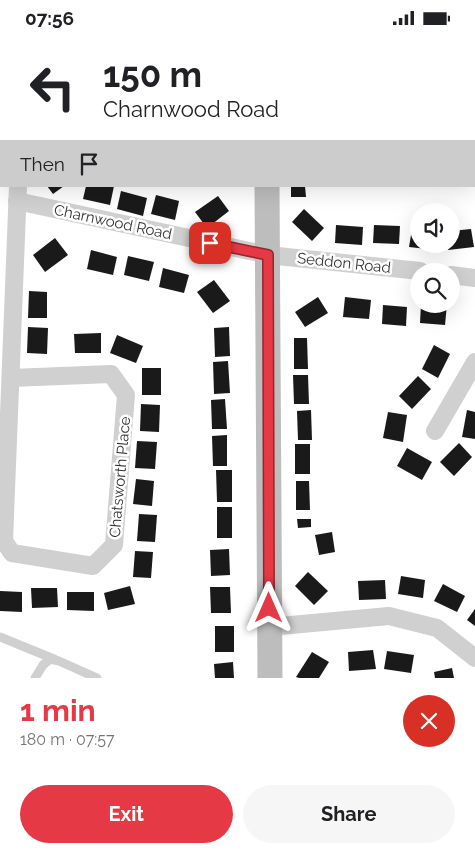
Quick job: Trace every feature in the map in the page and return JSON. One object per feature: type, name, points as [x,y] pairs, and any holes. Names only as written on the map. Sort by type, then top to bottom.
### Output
[{"type":"street","points":[[267,187],[270,678]]},
{"type":"street","name":"Charnwood Road","points":[[17,194],[268,255]]},
{"type":"street","name":"Chatsworth Place","points":[[11,378],[111,374],[126,395],[114,545],[93,566],[12,553],[4,541],[17,194]]},
{"type":"street","name":"Seddon Road","points":[[268,255],[410,270]]},
{"type":"street","points":[[460,276],[475,278]]},
{"type":"street","points":[[435,431],[475,362]]},
{"type":"street","points":[[269,627],[389,616],[437,628],[475,658]]},
{"type":"lane","points":[[0,637],[97,678]]},
{"type":"lane","points":[[35,678],[50,659],[59,661]]},
{"type":"building","points":[[48,187],[63,187],[53,194]]},
{"type":"building","points":[[86,187],[114,187],[110,205],[83,199]]},
{"type":"building","points":[[291,187],[305,187],[306,197],[291,197]]},
{"type":"building","points":[[121,191],[147,198],[143,216],[117,209]]},
{"type":"building","points":[[156,195],[179,201],[175,220],[151,214]]},
{"type":"building","points":[[218,196],[229,211],[207,228],[195,212]]},
{"type":"building","points":[[304,209],[324,228],[312,241],[292,222]]},
{"type":"building","points":[[336,225],[363,227],[362,245],[335,243]]},
{"type":"building","points":[[374,225],[400,226],[399,244],[373,243]]},
{"type":"building","points":[[471,229],[474,247],[460,249],[460,230]]},
{"type":"building","points":[[55,238],[68,255],[45,272],[33,255]]},
{"type":"building","points":[[91,250],[117,257],[113,275],[87,269]]},
{"type":"building","points":[[128,256],[154,262],[149,281],[124,275]]},
{"type":"building","points":[[163,268],[189,275],[184,293],[159,287]]},
{"type":"building","points":[[214,280],[230,301],[213,313],[197,292]]},
{"type":"building","points":[[29,291],[47,292],[47,318],[28,318]]},
{"type":"building","points":[[318,297],[328,313],[305,327],[295,312]]},
{"type":"building","points":[[345,297],[371,300],[369,319],[343,317]]},
{"type":"building","points":[[383,305],[407,307],[406,326],[382,324]]},
{"type":"building","points":[[421,313],[446,313],[445,325],[420,323]]},
{"type":"building","points":[[28,327],[48,328],[47,354],[27,353]]},
{"type":"building","points":[[229,327],[230,356],[215,357],[214,328]]},
{"type":"building","points":[[101,333],[101,353],[75,353],[74,334]]},
{"type":"building","points":[[117,335],[143,346],[136,363],[110,353]]},
{"type":"building","points":[[294,338],[307,338],[308,369],[294,369]]},
{"type":"building","points":[[434,345],[450,354],[438,378],[422,369]]},
{"type":"building","points":[[228,361],[230,393],[214,394],[213,362]]},
{"type":"building","points":[[142,368],[161,368],[161,395],[142,395]]},
{"type":"building","points":[[293,375],[308,375],[309,404],[294,404]]},
{"type":"building","points":[[418,376],[431,389],[412,409],[399,396]]},
{"type":"building","points":[[225,399],[227,429],[212,429],[211,400]]},
{"type":"building","points":[[141,404],[160,405],[159,432],[140,431]]},
{"type":"building","points":[[311,410],[312,440],[298,440],[297,411]]},
{"type":"building","points":[[467,410],[475,412],[475,439],[462,437]]},
{"type":"building","points":[[388,412],[407,415],[403,442],[383,438]]},
{"type":"building","points":[[227,435],[227,466],[213,466],[212,436]]},
{"type":"building","points":[[137,441],[157,442],[155,469],[135,468]]},
{"type":"building","points":[[459,443],[472,457],[454,476],[440,462]]},
{"type":"building","points":[[295,444],[310,444],[310,474],[295,474]]},
{"type":"building","points":[[407,448],[432,462],[422,480],[397,466]]},
{"type":"building","points":[[216,470],[232,470],[232,502],[217,502]]},
{"type":"building","points":[[136,479],[154,481],[152,506],[133,504]]},
{"type":"building","points":[[296,481],[309,481],[310,510],[296,510]]},
{"type":"building","points":[[217,507],[232,507],[232,538],[217,538]]},
{"type":"building","points":[[139,514],[157,515],[155,542],[137,541]]},
{"type":"building","points":[[297,519],[311,519],[311,527],[298,528]]},
{"type":"building","points":[[332,532],[335,552],[319,555],[315,535]]},
{"type":"building","points":[[229,549],[230,575],[211,576],[210,550]]},
{"type":"building","points":[[135,551],[153,552],[151,578],[133,577]]},
{"type":"building","points":[[308,572],[328,591],[314,605],[295,586]]},
{"type":"building","points":[[401,576],[425,580],[423,598],[398,594]]},
{"type":"building","points":[[385,580],[386,599],[359,600],[358,581]]},
{"type":"building","points":[[443,584],[465,596],[457,612],[434,601]]},
{"type":"building","points":[[130,586],[135,604],[108,610],[104,593]]},
{"type":"building","points":[[210,587],[230,587],[231,613],[211,613]]},
{"type":"building","points":[[31,588],[57,588],[58,607],[32,608]]},
{"type":"building","points":[[0,591],[22,592],[22,612],[0,611]]},
{"type":"building","points":[[67,592],[94,592],[94,611],[67,610]]},
{"type":"building","points":[[475,609],[475,626],[467,620]]},
{"type":"building","points":[[215,626],[234,626],[234,652],[215,652]]},
{"type":"building","points":[[373,650],[376,669],[349,671],[348,652]]},
{"type":"building","points":[[387,651],[414,655],[411,673],[384,669]]},
{"type":"building","points":[[312,652],[329,662],[319,678],[296,677]]},
{"type":"building","points":[[233,662],[234,678],[215,678],[214,664]]},
{"type":"building","points":[[452,668],[454,678],[435,678],[434,672]]},
{"type":"route","points":[[210,243],[268,255],[269,608]]}]
